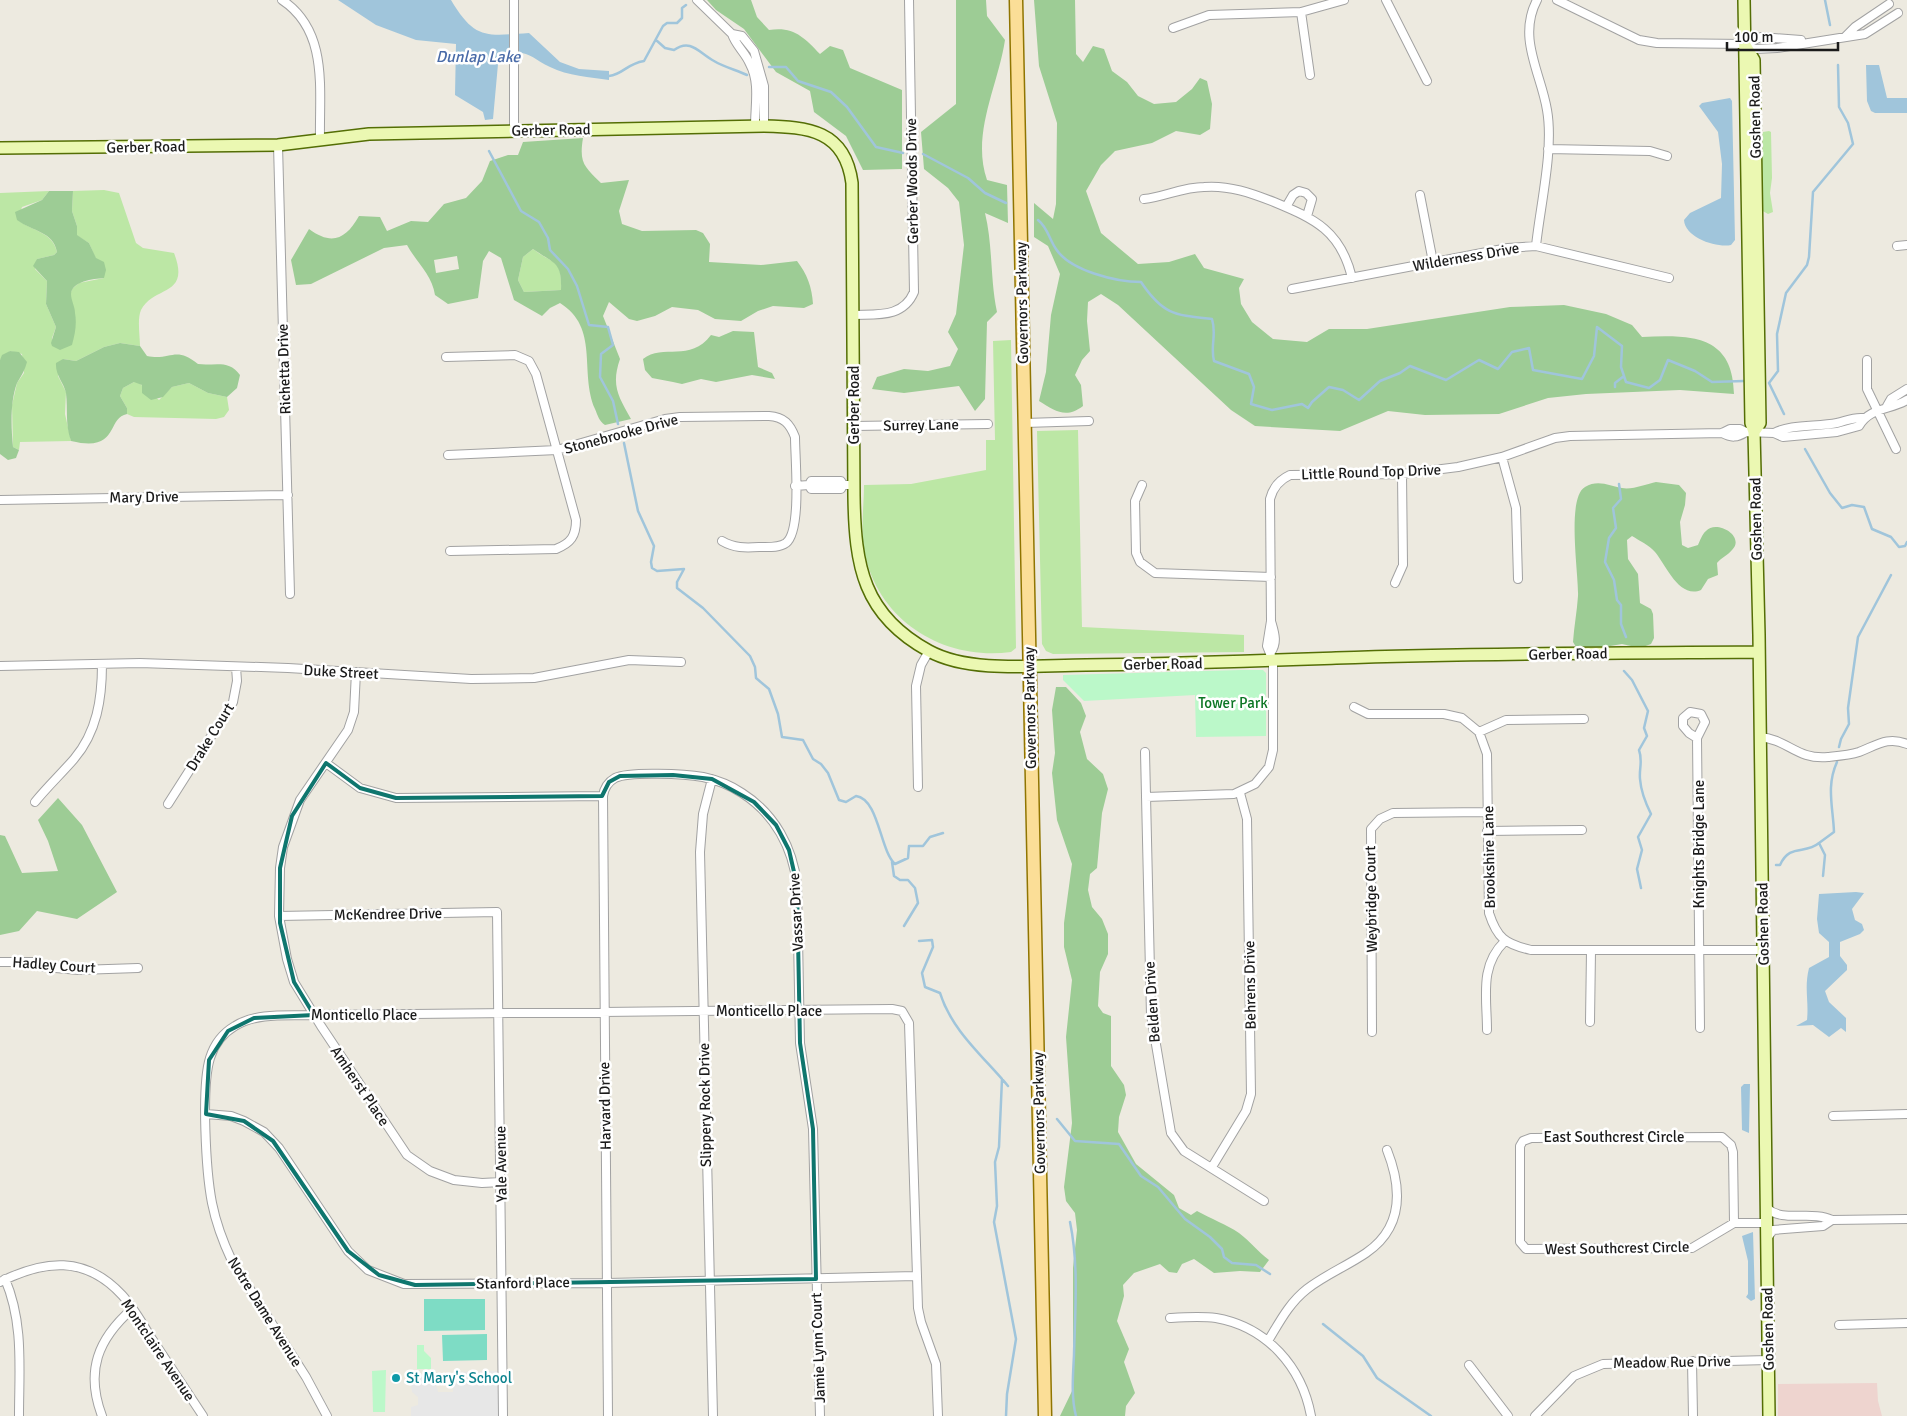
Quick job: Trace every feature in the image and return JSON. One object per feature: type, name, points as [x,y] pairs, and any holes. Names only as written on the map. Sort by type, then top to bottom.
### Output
[{"type":"main road","name":"Governors Parkway","points":[[1016,0],[1045,1416]]},
{"type":"street","points":[[282,0],[306,21],[317,46],[320,139]]},
{"type":"street","points":[[514,0],[514,131]]},
{"type":"street","points":[[696,0],[732,34],[735,44],[752,66],[755,77],[760,126]]},
{"type":"street","name":"Gerber Woods Drive","points":[[854,315],[895,312],[907,304],[914,292],[909,0]]},
{"type":"street","points":[[1173,28],[1196,18],[1221,13],[1301,12],[1344,0]]},
{"type":"street","points":[[1386,0],[1427,81]]},
{"type":"street","points":[[1536,246],[1548,149],[1547,110],[1532,58],[1529,40],[1530,22],[1537,0]]},
{"type":"street","points":[[1557,0],[1639,40],[1657,43],[1744,44],[1755,49],[1777,48],[1806,41],[1845,37],[1872,31],[1898,13],[1907,12]]},
{"type":"street","name":"Goshen Road","points":[[1744,0],[1744,44],[1754,60],[1760,423],[1750,432],[1759,652],[1769,1416]]},
{"type":"street","points":[[1845,37],[1855,27],[1889,2],[1898,13]]},
{"type":"street","points":[[1301,12],[1310,75]]},
{"type":"street","points":[[1744,44],[1758,38],[1772,36],[1806,41]]},
{"type":"street","name":"Gerber Road","points":[[0,148],[278,145],[369,134],[760,126],[793,126],[815,131],[831,142],[847,161],[851,171],[853,195],[854,426],[848,485],[856,548],[869,591],[880,609],[899,630],[929,651],[967,663],[1029,665],[1272,657],[1759,652]]},
{"type":"street","name":"Richetta Drive","points":[[278,145],[290,594]]},
{"type":"street","points":[[1548,149],[1650,151],[1667,156]]},
{"type":"street","points":[[1144,199],[1189,188],[1214,186],[1251,193],[1319,222],[1334,238],[1346,257],[1352,278]]},
{"type":"street","points":[[1286,207],[1293,195],[1299,191],[1306,193],[1312,199],[1307,216]]},
{"type":"street","points":[[1420,195],[1433,262]]},
{"type":"street","points":[[1897,246],[1907,245]]},
{"type":"street","name":"Wilderness Drive","points":[[1292,289],[1508,248],[1536,246],[1669,278]]},
{"type":"street","points":[[446,357],[514,355],[529,361],[536,374],[576,520],[576,530],[568,544],[556,549],[450,550]]},
{"type":"street","points":[[1866,360],[1867,390],[1896,449]]},
{"type":"street","points":[[1887,406],[1891,399],[1907,389]]},
{"type":"street","points":[[1750,432],[1774,433],[1782,437],[1837,432],[1859,426],[1863,418],[1877,410],[1887,406],[1895,407],[1907,400]]},
{"type":"street","name":"Stonebrooke Drive","points":[[448,455],[557,450],[665,419],[773,416],[786,422],[794,437],[795,523],[792,534],[785,544],[779,546],[732,547],[722,541]]},
{"type":"street","points":[[1025,424],[1090,422]]},
{"type":"street","name":"Surrey Lane","points":[[854,426],[988,424]]},
{"type":"street","name":"Little Round Top Drive","points":[[1240,793],[1255,784],[1263,776],[1272,759],[1272,657],[1267,646],[1271,621],[1270,499],[1272,491],[1283,478],[1290,475],[1402,474],[1458,467],[1502,457],[1555,438],[1570,436],[1722,433],[1730,437],[1740,437],[1750,432]]},
{"type":"street","points":[[1502,457],[1516,508],[1518,579]]},
{"type":"street","points":[[1395,584],[1403,565],[1402,474]]},
{"type":"street","points":[[795,486],[808,485],[811,481],[841,481],[848,485]]},
{"type":"street","points":[[1142,485],[1135,501],[1136,553],[1146,569],[1155,573],[1271,578]]},
{"type":"street","name":"Mary Drive","points":[[0,500],[288,495]]},
{"type":"street","points":[[918,787],[916,686],[921,665],[929,651]]},
{"type":"street","name":"Duke Street","points":[[0,666],[140,663],[471,679],[534,678],[629,660],[681,662]]},
{"type":"street","points":[[35,802],[75,758],[90,736],[100,700],[102,664]]},
{"type":"street","name":"Drake Court","points":[[168,804],[228,711],[236,693],[236,667]]},
{"type":"street","name":"Amherst Place","points":[[356,672],[352,721],[343,738],[300,800],[288,830],[280,868],[279,916],[282,940],[294,982],[407,1155],[430,1171],[454,1180],[475,1183],[501,1182]]},
{"type":"street","points":[[1354,707],[1368,714],[1444,714],[1462,718],[1480,732],[1506,720],[1584,719]]},
{"type":"street","name":"Brookshire Lane","points":[[1480,732],[1487,754],[1489,913],[1498,933],[1505,942]]},
{"type":"street","name":"Knights Bridge Lane","points":[[1696,736],[1700,1028]]},
{"type":"street","points":[[1759,737],[1774,739],[1797,753],[1815,758],[1850,754],[1890,740],[1907,744]]},
{"type":"street","name":"Belden Drive","points":[[1144,752],[1151,1015],[1160,1077],[1175,1140],[1184,1151],[1264,1201]]},
{"type":"street","points":[[326,763],[360,788],[396,798],[603,796]]},
{"type":"street","name":"Vassar Drive","points":[[603,796],[609,782],[620,776],[673,775],[712,779],[731,786],[754,802],[776,825],[789,850],[798,885],[798,1011],[803,1070],[813,1126],[816,1279]]},
{"type":"street","name":"Slippery Rock Drive","points":[[709,1281],[702,1012],[701,834],[712,779]]},
{"type":"street","points":[[1146,796],[1240,793]]},
{"type":"street","name":"Behrens Drive","points":[[1212,1167],[1246,1111],[1251,1094],[1247,819],[1240,793]]},
{"type":"street","name":"Harvard Drive","points":[[603,796],[608,1416]]},
{"type":"street","name":"Weybridge Court","points":[[1372,1032],[1371,829],[1380,819],[1393,813],[1487,812]]},
{"type":"street","points":[[1488,831],[1582,830]]},
{"type":"street","name":"McKendree Drive","points":[[279,916],[497,912]]},
{"type":"street","name":"Yale Avenue","points":[[497,912],[504,1416]]},
{"type":"street","points":[[1487,1030],[1488,965],[1494,952],[1505,942],[1531,950],[1764,950]]},
{"type":"street","points":[[1590,1022],[1591,951]]},
{"type":"street","name":"Hadley Court","points":[[0,962],[36,962],[44,967],[79,970],[138,968]]},
{"type":"street","name":"Monticello Place","points":[[228,1031],[254,1018],[314,1015],[798,1011],[892,1008],[902,1012],[908,1018],[911,1047],[916,1276],[920,1322],[936,1364],[938,1416]]},
{"type":"street","name":"Notre Dame Avenue","points":[[228,1031],[216,1044],[209,1060],[206,1114],[209,1184],[217,1224],[242,1278],[306,1377],[327,1416]]},
{"type":"street","name":"Stanford Place","points":[[206,1114],[231,1116],[244,1121],[273,1141],[348,1251],[368,1270],[393,1281],[415,1285],[916,1276]]},
{"type":"street","points":[[1833,1116],[1907,1114]]},
{"type":"street","name":"East Southcrest Circle","points":[[1521,1245],[1520,1146],[1522,1141],[1531,1138],[1722,1137],[1731,1145],[1732,1152],[1734,1223]]},
{"type":"street","points":[[1268,1341],[1290,1305],[1298,1296],[1311,1286],[1366,1253],[1383,1237],[1390,1226],[1397,1205],[1398,1192],[1394,1168],[1387,1150]]},
{"type":"street","points":[[1767,1208],[1780,1215],[1822,1215],[1832,1220],[1907,1219]]},
{"type":"street","points":[[1768,1240],[1773,1230],[1823,1226],[1832,1220]]},
{"type":"street","points":[[1734,1223],[1767,1223]]},
{"type":"street","name":"West Southcrest Circle","points":[[1521,1245],[1528,1249],[1692,1248],[1734,1223]]},
{"type":"street","name":"Montclaire Avenue","points":[[3,1281],[23,1271],[42,1266],[78,1268],[111,1285],[132,1309],[203,1416]]},
{"type":"street","name":"Jamie Lynn Court","points":[[816,1279],[820,1416]]},
{"type":"street","points":[[3,1281],[13,1298],[18,1324],[20,1416]]},
{"type":"street","points":[[709,1281],[713,1416]]},
{"type":"street","points":[[102,1416],[95,1393],[97,1358],[108,1334],[132,1309]]},
{"type":"street","points":[[1170,1318],[1216,1318],[1246,1327],[1268,1341],[1283,1356],[1299,1378],[1311,1416]]},
{"type":"street","points":[[1839,1325],[1907,1323]]},
{"type":"street","name":"Meadow Rue Drive","points":[[1535,1416],[1573,1377],[1589,1368],[1614,1363],[1769,1360]]},
{"type":"street","points":[[1692,1361],[1692,1416]]},
{"type":"street","points":[[1469,1365],[1508,1416]]},
{"type":"highlighted area","points":[[326,763],[360,788],[396,798],[602,796],[609,782],[620,776],[673,775],[712,779],[754,802],[776,825],[789,850],[797,885],[800,1043],[813,1129],[816,1279],[415,1285],[379,1275],[348,1251],[273,1141],[244,1121],[206,1114],[209,1060],[228,1031],[254,1018],[314,1015],[294,982],[280,923],[280,868],[292,816]]},
{"type":"shaded area","points":[[498,1371],[498,1416],[411,1416],[411,1407],[418,1405],[418,1397],[412,1392],[411,1384],[416,1375],[424,1373],[434,1375],[438,1392],[453,1392],[453,1372]]},
{"type":"shaded area","points":[[1877,1383],[1878,1401],[1882,1416],[1778,1416],[1778,1384]]},
{"type":"green space","points":[[707,0],[751,0],[757,17],[769,30],[785,30],[798,34],[820,54],[830,46],[843,50],[850,68],[902,90],[902,169],[863,170],[846,136],[814,112],[810,91],[776,72],[744,29],[716,10]]},
{"type":"green space","points":[[956,0],[986,0],[987,16],[1005,40],[987,110],[982,145],[983,163],[987,180],[1007,185],[1008,223],[985,213],[988,225],[997,312],[987,322],[985,399],[975,411],[959,386],[904,393],[872,389],[877,377],[904,369],[928,371],[950,366],[958,349],[948,332],[956,314],[964,245],[959,202],[948,188],[924,169],[921,132],[956,104]]},
{"type":"green space","points":[[1034,0],[1075,0],[1076,54],[1083,62],[1093,46],[1104,49],[1112,71],[1127,82],[1138,96],[1154,104],[1176,102],[1192,89],[1200,78],[1207,81],[1212,104],[1210,129],[1200,135],[1176,131],[1152,143],[1115,151],[1101,165],[1086,191],[1101,233],[1138,264],[1169,262],[1195,254],[1204,268],[1244,279],[1239,288],[1241,304],[1252,322],[1273,339],[1307,342],[1329,329],[1367,329],[1510,307],[1564,305],[1606,314],[1632,325],[1642,337],[1692,338],[1706,342],[1717,349],[1726,360],[1732,374],[1734,394],[1680,390],[1586,394],[1548,398],[1499,414],[1425,415],[1388,411],[1340,431],[1255,426],[1231,410],[1118,305],[1101,294],[1088,302],[1087,321],[1090,351],[1082,360],[1075,375],[1081,385],[1083,406],[1066,413],[1050,408],[1039,401],[1046,372],[1051,315],[1060,274],[1048,246],[1034,237],[1034,203],[1053,219],[1056,204],[1057,123],[1039,66]]},
{"type":"green space","points":[[1763,132],[1771,132],[1772,178],[1770,193],[1773,212],[1768,214],[1761,210],[1760,136]]},
{"type":"green space","points":[[583,138],[582,159],[584,164],[601,183],[629,180],[619,211],[622,224],[642,231],[696,230],[703,233],[710,244],[709,262],[761,265],[797,261],[808,281],[813,304],[804,308],[773,306],[758,311],[741,321],[715,319],[698,310],[672,307],[655,316],[637,321],[629,319],[609,302],[603,316],[620,359],[616,376],[617,390],[631,419],[605,425],[601,422],[595,409],[588,380],[584,338],[580,325],[572,313],[560,303],[550,308],[542,316],[514,300],[501,258],[489,251],[483,261],[478,298],[448,304],[435,295],[431,281],[407,245],[384,248],[311,284],[296,285],[291,260],[309,229],[325,237],[338,238],[349,230],[359,216],[380,217],[387,231],[411,221],[428,222],[444,204],[466,198],[482,181],[490,161],[508,155],[518,155],[523,142]],"holes":[[[533,249],[558,268],[561,290],[524,292],[518,280],[523,257]],[[457,256],[459,269],[436,273],[434,260]]]},
{"type":"green space","points":[[104,190],[119,193],[136,243],[143,248],[174,253],[178,267],[178,277],[169,289],[147,302],[141,310],[139,323],[140,346],[120,343],[104,347],[76,361],[63,359],[58,376],[66,392],[65,414],[71,441],[20,442],[19,450],[13,447],[12,405],[17,383],[24,373],[22,354],[10,351],[0,360],[0,193],[49,191],[42,200],[22,207],[18,220],[51,240],[57,252],[54,255],[37,259],[35,269],[47,281],[46,304],[56,327],[52,338],[53,346],[72,289],[79,283],[104,278],[89,243],[76,235],[77,226],[72,211],[73,191]]},
{"type":"green space","points":[[49,191],[73,191],[72,211],[77,226],[77,235],[89,243],[96,258],[104,262],[106,270],[104,278],[79,283],[72,290],[71,296],[76,321],[74,337],[72,345],[60,350],[52,346],[51,343],[56,327],[46,304],[47,281],[33,266],[37,259],[54,255],[57,252],[55,245],[47,236],[17,220],[15,212],[42,200]]},
{"type":"green space","points":[[533,249],[556,264],[560,272],[561,290],[524,292],[518,280],[523,257]]},
{"type":"green space","points":[[733,331],[754,332],[758,367],[772,373],[775,379],[752,375],[716,382],[701,379],[682,384],[652,378],[645,370],[643,359],[651,355],[659,352],[686,351],[703,343],[711,335],[719,337]]},
{"type":"green space","points":[[1011,340],[1016,648],[1011,652],[986,653],[962,650],[939,643],[919,632],[900,617],[884,599],[873,578],[865,554],[862,528],[864,485],[911,484],[986,470],[986,440],[995,440],[993,341]]},
{"type":"green space","points":[[120,343],[140,346],[147,356],[162,357],[178,354],[190,358],[198,364],[226,365],[236,370],[240,375],[237,388],[227,397],[208,393],[189,383],[172,387],[163,397],[151,400],[142,393],[142,385],[134,382],[123,388],[120,396],[127,408],[127,414],[116,422],[105,439],[87,443],[71,441],[67,423],[66,393],[57,371],[56,363],[63,359],[76,361],[104,347]]},
{"type":"green space","points":[[10,351],[19,352],[27,362],[17,383],[12,406],[13,447],[19,450],[16,458],[8,460],[0,454],[0,360],[2,355]]},
{"type":"green space","points":[[138,382],[159,400],[172,387],[189,383],[208,393],[227,397],[229,410],[224,417],[216,419],[134,417],[127,414],[127,408],[120,396],[123,388]]},
{"type":"green space","points":[[1078,430],[1082,627],[1244,635],[1244,652],[1053,654],[1046,651],[1042,644],[1037,431]]},
{"type":"green space","points":[[1656,482],[1679,485],[1686,493],[1680,522],[1682,545],[1688,548],[1698,545],[1705,532],[1716,527],[1722,528],[1733,535],[1735,545],[1717,563],[1718,575],[1708,579],[1701,590],[1693,591],[1686,590],[1680,585],[1653,550],[1632,536],[1627,540],[1628,559],[1638,574],[1640,603],[1651,609],[1653,614],[1654,638],[1651,644],[1640,648],[1622,644],[1587,650],[1576,647],[1573,642],[1578,596],[1575,521],[1579,494],[1585,487],[1595,484],[1635,488]]},
{"type":"green space","name":"Tower Park","points":[[1263,670],[1266,673],[1266,736],[1196,737],[1195,695],[1084,701],[1063,680],[1063,675]]},
{"type":"green space","points":[[1056,687],[1066,687],[1081,703],[1086,716],[1080,732],[1087,759],[1103,774],[1108,789],[1102,813],[1097,868],[1090,874],[1088,890],[1092,907],[1102,919],[1108,934],[1108,954],[1100,972],[1098,1006],[1103,1013],[1111,1016],[1111,1066],[1124,1085],[1126,1095],[1119,1117],[1118,1132],[1136,1164],[1174,1195],[1179,1208],[1191,1215],[1197,1211],[1234,1230],[1269,1260],[1260,1272],[1214,1273],[1194,1259],[1182,1264],[1177,1273],[1169,1272],[1160,1264],[1134,1273],[1123,1285],[1124,1296],[1117,1321],[1129,1349],[1124,1362],[1135,1393],[1126,1406],[1125,1416],[1060,1416],[1073,1389],[1073,1268],[1077,1230],[1075,1213],[1066,1201],[1064,1187],[1072,1123],[1066,1037],[1072,980],[1064,947],[1064,923],[1072,864],[1057,820],[1052,773],[1055,753],[1052,710]]},
{"type":"green space","points":[[58,798],[82,825],[117,892],[77,919],[37,911],[19,931],[0,935],[0,835],[5,836],[22,873],[58,871],[48,841],[38,820]]},
{"type":"green space","points":[[424,1299],[485,1299],[485,1330],[424,1331]]},
{"type":"green space","points":[[487,1334],[487,1360],[443,1361],[442,1335]]},
{"type":"green space","points":[[417,1345],[424,1345],[424,1351],[431,1358],[431,1369],[417,1369]]},
{"type":"green space","points":[[386,1370],[385,1412],[373,1412],[372,1371]]},
{"type":"water","name":"Dunlap Lake","points":[[338,0],[451,0],[459,13],[475,29],[483,33],[502,35],[529,33],[560,62],[579,69],[609,71],[609,80],[564,72],[524,53],[503,55],[498,64],[493,119],[485,120],[483,112],[455,95],[456,44],[416,40],[376,25]]},
{"type":"water","points":[[1866,65],[1879,65],[1887,98],[1907,98],[1907,113],[1875,113],[1871,111],[1867,101]]},
{"type":"water","points":[[1730,98],[1732,101],[1735,240],[1731,245],[1725,246],[1710,243],[1696,237],[1690,232],[1684,220],[1690,213],[1721,198],[1722,164],[1718,132],[1699,106],[1702,103]]},
{"type":"water","points":[[1864,893],[1852,909],[1855,920],[1862,924],[1864,930],[1860,934],[1840,942],[1840,956],[1847,965],[1847,970],[1825,991],[1829,1002],[1846,1018],[1846,1032],[1841,1028],[1829,1037],[1813,1025],[1796,1026],[1807,1020],[1809,968],[1829,957],[1829,942],[1819,933],[1817,919],[1819,894]]},
{"type":"water","points":[[1744,1084],[1750,1084],[1749,1133],[1742,1130],[1741,1087]]},
{"type":"water","points":[[1753,1232],[1755,1299],[1751,1301],[1746,1297],[1748,1294],[1748,1261],[1742,1236]]},
{"type":"waterway","points":[[1825,0],[1830,25]]},
{"type":"waterway","points":[[609,76],[633,64],[644,61],[663,26],[667,23],[677,23],[682,18],[682,8],[686,5]]},
{"type":"waterway","points":[[656,40],[665,48],[674,50],[690,46],[718,63],[747,75]]},
{"type":"waterway","points":[[1784,414],[1769,383],[1778,371],[1777,334],[1786,293],[1807,265],[1813,192],[1853,144],[1848,123],[1839,107],[1838,65]]},
{"type":"waterway","points":[[769,67],[786,67],[798,81],[831,92],[847,107],[876,147],[903,153]]},
{"type":"waterway","points":[[489,151],[521,211],[539,222],[548,238],[550,250],[568,269],[577,286],[589,325],[608,327],[613,345],[601,354],[600,377],[613,401],[618,424]]},
{"type":"waterway","points":[[923,154],[968,178],[985,193],[1006,203]]},
{"type":"waterway","points":[[1038,220],[1044,226],[1056,249],[1072,263],[1095,274],[1120,280],[1141,282],[1163,307],[1179,314],[1212,319],[1214,361],[1249,374],[1254,387],[1251,404],[1272,410],[1302,404],[1308,408],[1329,387],[1343,390],[1359,400],[1380,381],[1400,373],[1410,366],[1446,380],[1479,360],[1498,369],[1512,352],[1529,348],[1533,370],[1582,379],[1594,356],[1597,327],[1622,346],[1621,367],[1626,382],[1649,388],[1660,380],[1668,360],[1695,371],[1712,382],[1744,381]]},
{"type":"waterway","points":[[1615,387],[1615,383],[1624,376]]},
{"type":"waterway","points":[[624,443],[638,511],[654,546],[651,562],[652,568],[657,571],[684,569],[677,582],[677,588],[703,608],[750,656],[755,667],[756,678],[769,689],[778,714],[782,737],[803,740],[813,759],[821,764],[828,773],[839,800],[846,802],[856,796],[864,799],[870,806],[886,848],[895,864],[908,858],[909,846],[923,846],[930,837],[943,833]]},
{"type":"waterway","points":[[1805,449],[1830,493],[1842,508],[1852,505],[1864,507],[1872,529],[1891,537],[1899,547],[1905,546],[1907,542]]},
{"type":"waterway","points":[[1619,484],[1621,499],[1613,508],[1616,528],[1609,538],[1605,562],[1614,580],[1617,600],[1621,605],[1621,624],[1626,637]]},
{"type":"waterway","points":[[1839,747],[1849,724],[1848,708],[1858,637],[1891,575]]},
{"type":"waterway","points":[[1624,671],[1632,680],[1648,711],[1644,728],[1647,736],[1639,750],[1641,758],[1641,788],[1651,814],[1638,837],[1642,850],[1637,869],[1641,888]]},
{"type":"waterway","points":[[1823,876],[1825,855],[1819,843],[1834,832],[1831,788],[1837,762]]},
{"type":"waterway","points":[[1776,865],[1780,865],[1788,854],[1819,843]]},
{"type":"waterway","points":[[892,862],[894,876],[900,880],[908,880],[915,888],[918,903],[904,926]]},
{"type":"waterway","points":[[919,941],[932,940],[933,947],[922,973],[925,987],[940,993],[945,1007],[960,1031],[1008,1086]]},
{"type":"waterway","points":[[1002,1079],[999,1147],[995,1162],[997,1206],[994,1222],[1016,1339],[1007,1394],[1006,1416]]},
{"type":"waterway","points":[[1057,1119],[1075,1141],[1119,1144],[1141,1176],[1158,1187],[1185,1219],[1210,1237],[1222,1249],[1224,1257],[1232,1263],[1256,1265],[1270,1274]]},
{"type":"waterway","points":[[1070,1222],[1075,1255],[1076,1305],[1073,1401],[1076,1416]]},
{"type":"waterway","points":[[1323,1324],[1363,1356],[1377,1378],[1431,1416]]},
{"type":"place","name":"St Mary's School","points":[[396,1378]]}]
